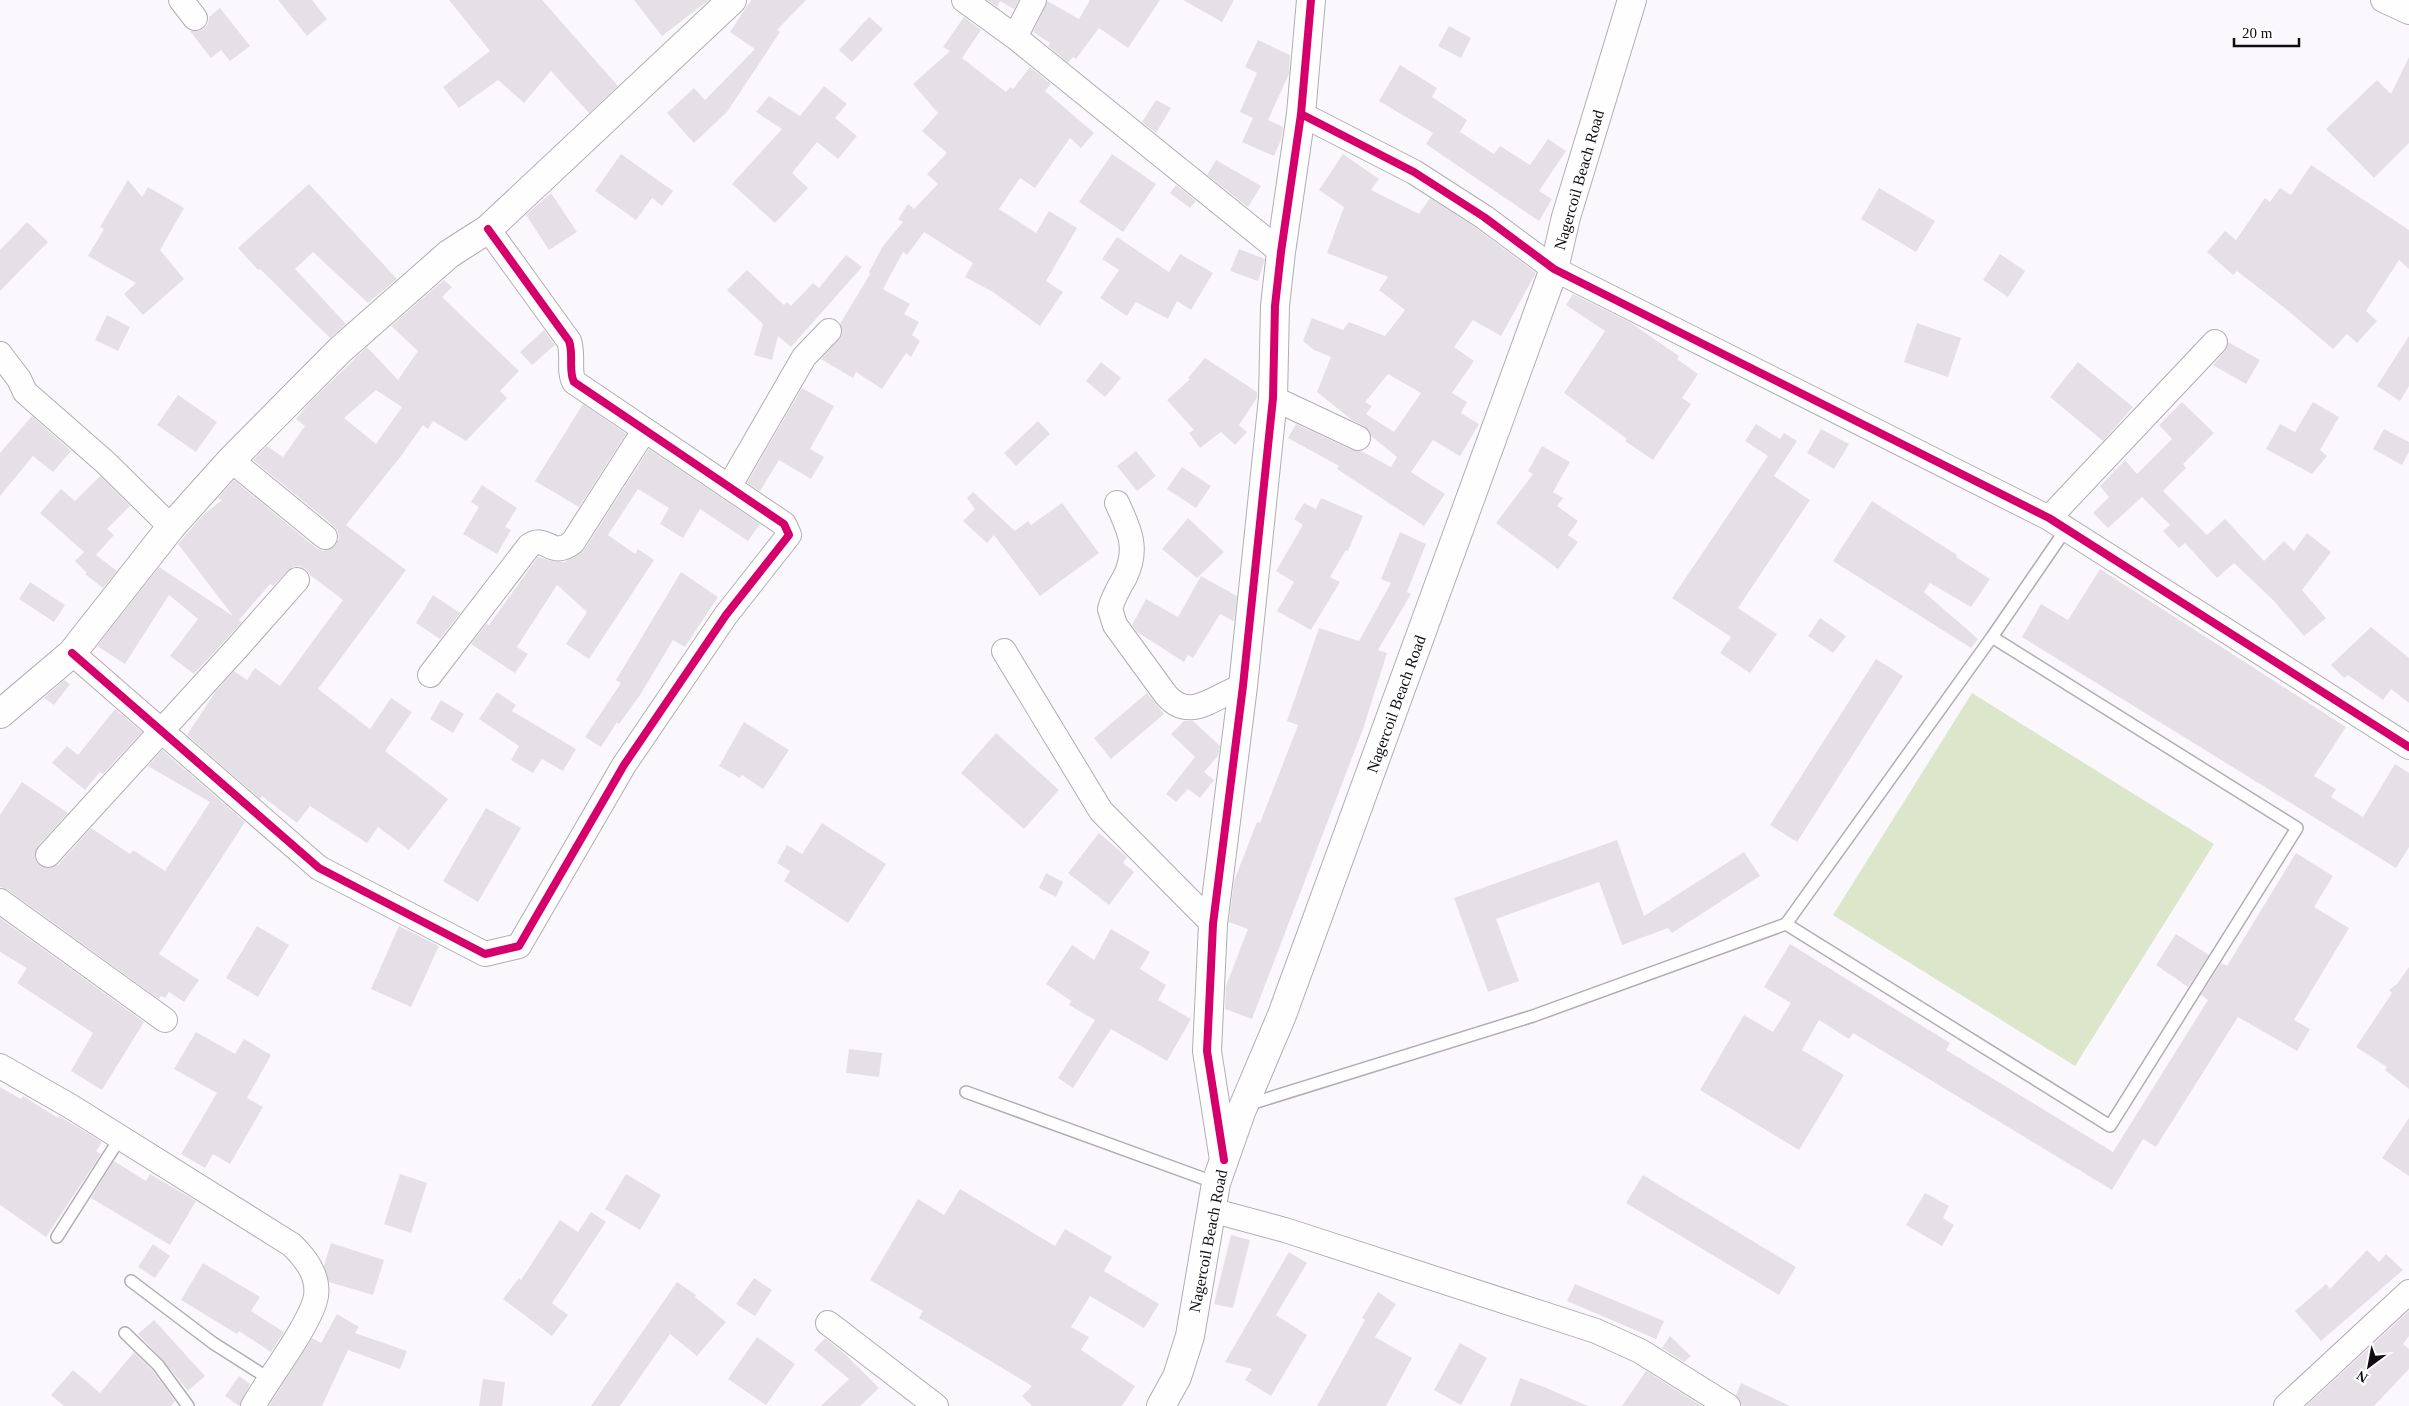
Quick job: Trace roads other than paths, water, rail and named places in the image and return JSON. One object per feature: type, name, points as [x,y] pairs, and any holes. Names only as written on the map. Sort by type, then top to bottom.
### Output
[{"type":"street","points":[[0,714],[72,653],[171,527],[231,460],[340,350],[450,254],[488,230],[732,0]]},
{"type":"street","points":[[964,0],[1014,37],[1281,252]]},
{"type":"street","points":[[1014,37],[1034,0]]},
{"type":"street","points":[[1220,1172],[1207,1051],[1213,924],[1243,686],[1273,398],[1275,306],[1301,114],[1311,0]]},
{"type":"street","name":"Nagercoil Beach Road","points":[[1161,1406],[1177,1376],[1190,1336],[1211,1210],[1220,1172],[1243,1106],[1282,1015],[1554,270],[1566,217],[1632,0]]},
{"type":"street","points":[[2383,0],[2409,12]]},
{"type":"street","points":[[1301,114],[1414,172],[1484,217],[1554,270],[2058,523],[2409,747]]},
{"type":"street","points":[[72,653],[319,868],[485,954],[520,946],[624,765],[726,615],[789,535],[784,524],[574,382],[572,378],[573,350],[569,341],[488,230]]},
{"type":"street","points":[[729,487],[804,357],[828,331]]},
{"type":"street","points":[[2058,523],[2215,342]]},
{"type":"street","points":[[0,354],[19,379],[24,392],[105,462],[171,527]]},
{"type":"street","points":[[1273,398],[1358,438]]},
{"type":"street","points":[[430,675],[529,546],[534,542],[540,542],[557,549],[564,549],[573,542],[644,431]]},
{"type":"street","points":[[231,460],[325,537]]},
{"type":"street","points":[[1117,503],[1130,532],[1132,552],[1131,563],[1110,608],[1110,616],[1115,625],[1166,695],[1175,704],[1185,709],[1197,708],[1225,692],[1243,686]]},
{"type":"street","points":[[48,855],[297,580]]},
{"type":"street","points":[[1004,651],[1101,812],[1213,924]]},
{"type":"street","points":[[0,901],[165,1020]]},
{"type":"street","points":[[0,1066],[120,1138],[292,1246],[305,1259],[314,1276],[316,1295],[306,1321],[268,1378],[253,1406]]},
{"type":"street","points":[[1211,1210],[1285,1230],[1596,1331],[1640,1351],[1728,1406]]},
{"type":"street","points":[[2286,1406],[2409,1292]]},
{"type":"street","points":[[828,1323],[936,1406]]},
{"type":"lane","points":[[1243,1106],[1533,1016],[1786,924],[1992,637],[2058,523]]},
{"type":"lane","points":[[1786,924],[2110,1126],[2297,828],[1992,637]]},
{"type":"lane","points":[[966,1092],[1220,1172]]},
{"type":"lane","points":[[57,1236],[120,1138]]},
{"type":"lane","points":[[131,1281],[213,1343],[268,1378]]},
{"type":"lane","points":[[125,1332],[158,1364],[188,1406]]}]
